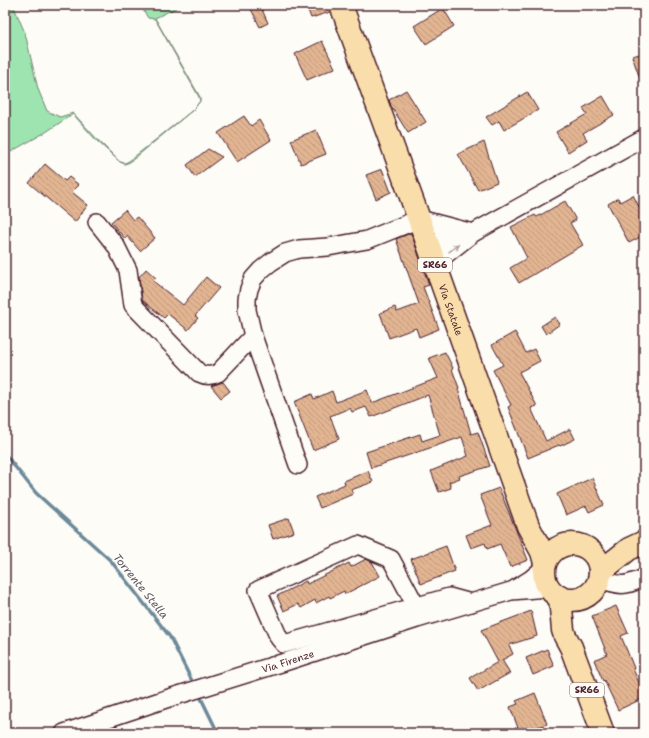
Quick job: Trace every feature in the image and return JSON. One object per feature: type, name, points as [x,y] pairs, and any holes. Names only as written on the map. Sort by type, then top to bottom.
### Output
[{"type":"main road","name":"Via Statale","points":[[341,5],[420,219],[528,526],[542,552],[555,583],[563,630],[571,646],[603,733]]},
{"type":"main road","points":[[528,526],[545,538],[564,545]]},
{"type":"main road","points":[[564,545],[579,545],[586,548],[597,568],[597,586],[586,596],[555,583],[550,555],[556,549],[564,545]]},
{"type":"main road","points":[[597,568],[637,546]]},
{"type":"street","points":[[432,255],[643,141]]},
{"type":"street","points":[[298,465],[253,336],[247,310],[247,299],[249,289],[254,279],[261,270],[285,253],[299,249],[328,247],[367,240],[420,219],[473,233]]},
{"type":"street","points":[[97,222],[116,246],[128,270],[133,305],[199,373],[203,375],[214,375],[218,373],[253,336]]},
{"type":"street","points":[[432,255],[456,229]]},
{"type":"street","points":[[416,606],[391,559],[358,545],[258,590],[279,638],[284,644],[449,597],[472,603]]},
{"type":"street","points":[[597,568],[614,584],[625,585],[644,578]]},
{"type":"street","name":"Via Firenze","points":[[64,733],[417,619],[511,591],[531,579],[555,583]]},
{"type":"green space","points":[[5,5],[13,5],[25,33],[38,89],[47,111],[60,117],[73,113],[120,162],[96,140],[73,114],[46,132],[5,155]]},
{"type":"green space","points":[[140,5],[182,5],[155,18],[200,97],[200,101],[155,19],[148,18]]},
{"type":"green space","points":[[194,109],[130,162],[125,164],[120,162],[125,163],[129,161]]},
{"type":"building","points":[[249,5],[260,5],[268,23],[260,27]]},
{"type":"building","points":[[306,5],[329,5],[330,12],[311,18]]},
{"type":"building","points":[[443,8],[454,26],[426,44],[414,26]]},
{"type":"building","points":[[322,41],[335,68],[307,80],[295,54]]},
{"type":"building","points":[[644,53],[644,86],[643,87],[632,56]]},
{"type":"building","points":[[406,90],[426,122],[408,133],[391,106],[389,100]]},
{"type":"building","points":[[527,92],[538,110],[504,130],[499,121],[492,125],[486,117]]},
{"type":"building","points":[[603,96],[614,115],[583,133],[587,140],[568,152],[556,132],[587,114],[583,108]]},
{"type":"building","points":[[244,116],[251,126],[259,120],[271,140],[237,162],[218,133]]},
{"type":"building","points":[[316,130],[326,154],[301,164],[291,140]]},
{"type":"building","points":[[484,142],[497,182],[478,190],[458,154]]},
{"type":"building","points":[[208,149],[222,157],[195,177],[187,165]]},
{"type":"building","points":[[45,164],[65,181],[69,177],[79,185],[72,192],[88,205],[75,222],[29,183]]},
{"type":"building","points":[[382,169],[391,192],[376,199],[366,175]]},
{"type":"building","points":[[633,195],[644,216],[644,235],[629,243],[608,204],[618,198],[620,202]]},
{"type":"building","points":[[565,201],[576,220],[570,223],[583,245],[519,283],[510,268],[527,258],[511,227],[535,215],[537,217]]},
{"type":"building","points":[[125,210],[133,220],[137,217],[155,238],[140,251],[127,236],[125,239],[111,222]]},
{"type":"building","points":[[411,233],[429,285],[423,287],[439,329],[419,337],[416,328],[389,338],[380,313],[395,307],[397,312],[419,304],[396,239]]},
{"type":"building","points":[[146,269],[156,278],[153,281],[183,305],[206,277],[219,288],[195,316],[198,318],[188,330],[168,314],[164,318],[142,300],[139,277]]},
{"type":"building","points":[[555,317],[560,324],[546,334],[541,326]]},
{"type":"building","points":[[515,332],[526,353],[534,349],[540,361],[519,372],[537,406],[531,408],[546,441],[570,429],[575,439],[528,458],[508,407],[511,405],[493,370],[503,365],[492,345]]},
{"type":"building","points":[[445,352],[453,368],[452,369],[459,388],[471,434],[478,432],[490,466],[459,476],[460,478],[449,482],[451,488],[439,492],[431,471],[468,456],[462,437],[371,468],[366,452],[420,434],[422,441],[440,435],[428,395],[371,417],[366,407],[352,412],[350,408],[330,416],[339,439],[313,450],[294,402],[312,394],[314,399],[332,391],[336,402],[367,390],[372,403],[438,378],[429,358]]},
{"type":"building","points":[[223,382],[230,391],[221,398],[211,386]]},
{"type":"building","points":[[368,471],[373,482],[351,490],[353,494],[320,508],[315,497],[345,484],[344,481]]},
{"type":"building","points":[[592,478],[604,505],[589,512],[586,506],[566,515],[557,494]]},
{"type":"building","points":[[499,488],[528,560],[510,567],[500,544],[487,549],[485,543],[471,548],[466,535],[492,525],[480,495]]},
{"type":"building","points":[[289,518],[294,532],[273,539],[268,525]]},
{"type":"building","points":[[446,546],[455,571],[421,584],[411,559]]},
{"type":"building","points":[[366,559],[372,562],[380,576],[345,594],[344,591],[330,598],[329,596],[316,603],[315,600],[301,608],[298,604],[284,611],[277,596],[306,581],[307,584],[349,563],[351,567]]},
{"type":"building","points":[[616,606],[628,633],[621,636],[644,694],[644,698],[618,710],[594,660],[607,654],[592,616]]},
{"type":"building","points":[[531,611],[537,636],[509,645],[513,654],[502,660],[510,673],[478,691],[470,678],[498,662],[481,630]]},
{"type":"building","points":[[547,649],[554,666],[533,675],[526,658]]},
{"type":"building","points":[[535,693],[547,724],[520,733],[510,707],[518,704],[516,701]]},
{"type":"waterway","name":"Torrente Stella","points":[[5,454],[36,493],[111,561],[170,637],[194,685]]},
{"type":"waterway","name":"Torrente Stella","points":[[199,694],[218,733]]}]
